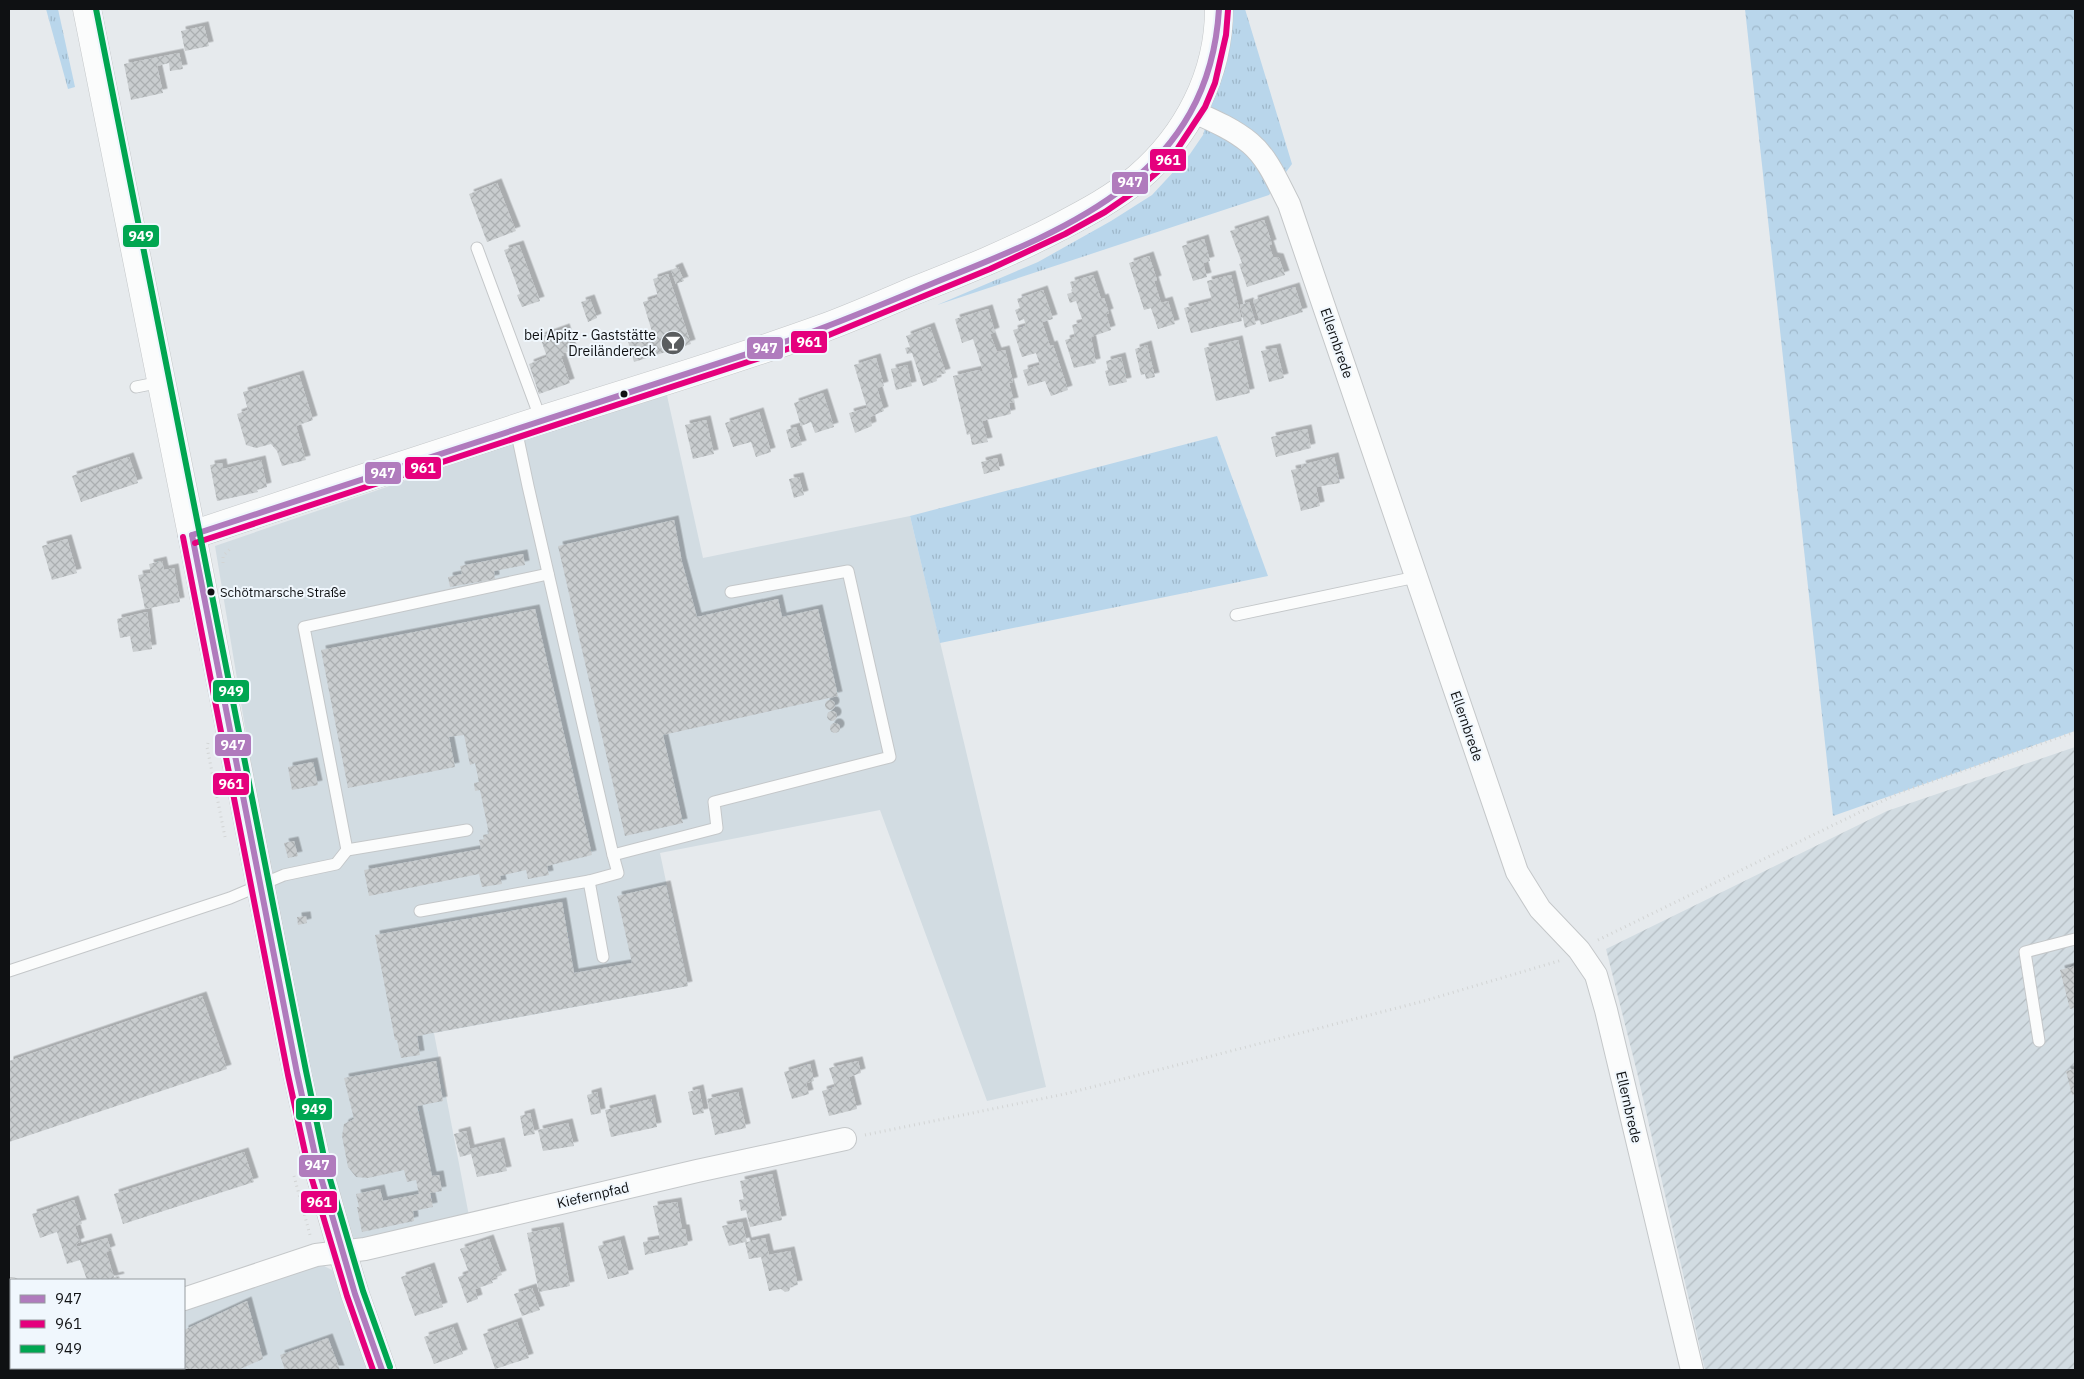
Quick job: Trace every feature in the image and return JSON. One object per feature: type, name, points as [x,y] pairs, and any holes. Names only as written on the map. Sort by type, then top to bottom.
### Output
[{"type":"street","points":[[87,9],[149,384],[192,535],[297,1073],[315,1155],[342,1251],[382,1370]]},
{"type":"street","points":[[192,535],[529,424],[710,367],[822,328],[994,258],[1092,210],[1137,178],[1177,137],[1206,84],[1214,51],[1219,9]]},
{"type":"street","name":"Ellernbrede","points":[[1192,111],[1227,128],[1250,143],[1270,167],[1289,204],[1517,872],[1540,909],[1579,950],[1596,975],[1692,1370]]},
{"type":"street","name":"Kiefernpfad","points":[[185,1299],[316,1255],[365,1248],[687,1173],[845,1139]]},
{"type":"lane","points":[[420,911],[618,873],[548,574],[529,424],[477,248]]},
{"type":"lane","points":[[613,855],[717,828],[714,802],[890,757],[848,572],[731,592]]},
{"type":"lane","points":[[347,850],[304,627],[548,574]]},
{"type":"lane","points":[[1236,615],[1416,576]]},
{"type":"lane","points":[[9,971],[230,898],[260,887],[284,875],[336,864],[347,850],[467,830]]},
{"type":"lane","points":[[589,880],[603,957]]},
{"type":"lane","points":[[2039,1041],[2025,952],[2075,939]]},
{"type":"path","points":[[845,1139],[1065,1094],[1424,1001],[1557,963],[1579,950],[1900,792],[2075,732]]},
{"type":"shaded area","points":[[666,391],[703,558],[910,516],[1046,1087],[987,1101],[880,810],[660,853],[688,986],[434,1033],[469,1216],[351,1244],[305,1063],[271,884],[215,546]]},
{"type":"shaded area","points":[[2075,747],[2075,1370],[1705,1370],[1637,1072],[1606,949],[1887,811]]},
{"type":"shaded area","points":[[324,1266],[338,1273],[370,1370],[9,1370],[10,1300],[10,1369],[185,1369],[185,1306],[308,1267]]},
{"type":"green space","points":[[46,9],[58,9],[75,87],[68,89]]},
{"type":"green space","points":[[1227,9],[1245,9],[1292,164],[1269,195],[937,305],[1038,262],[1111,221],[1152,195],[1190,154],[1203,135],[1217,87]]},
{"type":"green space","points":[[1745,9],[2075,9],[2075,731],[1833,816]]},
{"type":"green space","points":[[1217,436],[1268,576],[940,643],[910,516]]},
{"type":"building","points":[[204,26],[209,46],[185,51],[181,31]]},
{"type":"building","points":[[179,53],[183,69],[170,71],[169,63],[157,66],[163,93],[131,100],[124,64]]},
{"type":"building","points":[[497,183],[516,231],[487,242],[469,194]]},
{"type":"building","points":[[1264,220],[1272,244],[1269,245],[1273,257],[1279,258],[1285,275],[1247,287],[1239,264],[1242,263],[1230,231]]},
{"type":"building","points":[[1204,239],[1210,261],[1203,263],[1207,277],[1193,281],[1182,246]]},
{"type":"building","points":[[519,245],[540,301],[522,307],[517,295],[520,294],[504,250]]},
{"type":"building","points":[[1149,256],[1157,280],[1154,281],[1161,303],[1168,301],[1175,324],[1158,329],[1151,308],[1144,310],[1129,263]]},
{"type":"building","points":[[678,267],[684,281],[676,284],[671,270]]},
{"type":"building","points":[[668,274],[691,344],[634,362],[627,338],[638,334],[640,338],[653,335],[643,302],[658,297],[653,279]]},
{"type":"building","points":[[1093,275],[1101,299],[1104,298],[1109,313],[1106,314],[1111,330],[1091,337],[1096,363],[1074,368],[1065,340],[1075,337],[1072,325],[1083,322],[1076,301],[1070,303],[1067,294],[1073,292],[1070,282]]},
{"type":"building","points":[[1231,275],[1242,321],[1191,333],[1184,308],[1212,301],[1207,281]]},
{"type":"building","points":[[1295,287],[1303,312],[1261,325],[1253,300]]},
{"type":"building","points":[[1043,290],[1053,319],[1042,322],[1050,346],[1053,345],[1068,390],[1051,396],[1045,381],[1028,386],[1023,370],[1040,365],[1036,353],[1022,357],[1013,330],[1026,326],[1024,319],[1019,321],[1015,310],[1020,308],[1017,299]]},
{"type":"building","points":[[590,299],[597,318],[588,322],[581,302]]},
{"type":"building","points":[[1249,302],[1256,324],[1245,328],[1240,305]]},
{"type":"building","points":[[988,309],[995,332],[990,334],[997,352],[1005,350],[1013,382],[1009,383],[1014,402],[1009,403],[1011,414],[982,421],[988,442],[972,445],[970,434],[967,435],[953,376],[979,370],[980,372],[983,371],[973,339],[962,343],[955,319]]},
{"type":"building","points":[[930,327],[946,373],[936,376],[937,381],[923,386],[912,353],[907,354],[905,348],[910,347],[906,336]]},
{"type":"building","points":[[565,328],[572,350],[561,356],[570,383],[539,394],[529,364],[547,357],[540,337]]},
{"type":"building","points":[[1238,340],[1250,393],[1216,401],[1204,348]]},
{"type":"building","points":[[1147,345],[1155,377],[1146,379],[1145,374],[1141,375],[1135,349]]},
{"type":"building","points":[[1276,348],[1284,378],[1269,382],[1261,351]]},
{"type":"building","points":[[1121,357],[1127,382],[1109,386],[1105,371],[1108,370],[1106,361]]},
{"type":"building","points":[[876,358],[884,386],[877,388],[884,411],[870,417],[872,426],[855,433],[849,413],[867,408],[854,365]]},
{"type":"building","points":[[907,365],[912,386],[896,390],[891,369]]},
{"type":"building","points":[[299,375],[313,420],[296,426],[306,460],[282,466],[277,451],[271,444],[256,448],[246,445],[237,414],[248,410],[243,392]]},
{"type":"building","points":[[823,393],[834,427],[815,433],[811,422],[801,426],[794,403]]},
{"type":"building","points":[[759,412],[771,452],[756,457],[751,442],[733,447],[725,423]]},
{"type":"building","points":[[706,420],[714,454],[693,459],[685,425]]},
{"type":"building","points":[[796,427],[802,445],[791,448],[786,430]]},
{"type":"building","points":[[1307,429],[1311,448],[1276,457],[1271,437]]},
{"type":"building","points":[[129,457],[138,483],[81,502],[72,476]]},
{"type":"building","points":[[1334,457],[1340,483],[1316,487],[1320,506],[1301,511],[1291,470],[1302,468],[1301,465]]},
{"type":"building","points":[[997,458],[1000,470],[984,474],[981,462]]},
{"type":"building","points":[[261,460],[267,487],[257,490],[258,492],[217,501],[210,465],[222,463],[223,469]]},
{"type":"building","points":[[799,477],[804,495],[794,498],[789,479]]},
{"type":"building","points":[[674,520],[682,562],[697,617],[778,599],[782,617],[818,609],[838,696],[663,735],[683,823],[625,836],[558,546]]},
{"type":"building","points":[[67,539],[77,573],[52,580],[42,546]]},
{"type":"building","points":[[523,554],[525,565],[494,571],[495,579],[450,587],[448,577],[462,574],[460,566]]},
{"type":"building","points":[[162,561],[164,570],[174,568],[180,602],[145,609],[138,575],[151,573],[149,564]]},
{"type":"building","points":[[535,609],[592,855],[547,866],[549,875],[528,879],[526,870],[500,876],[502,884],[482,887],[479,874],[369,896],[364,870],[481,849],[479,840],[484,839],[483,835],[489,834],[480,790],[475,791],[474,783],[479,782],[475,763],[470,765],[464,735],[449,737],[455,767],[348,788],[321,650]]},
{"type":"building","points":[[147,612],[152,649],[133,652],[130,636],[120,638],[117,619]]},
{"type":"building","points":[[828,700],[832,700],[835,705],[834,709],[828,710],[825,707],[825,703]]},
{"type":"building","points":[[830,711],[834,711],[837,716],[836,720],[830,721],[827,718],[827,714]]},
{"type":"building","points":[[833,723],[837,723],[840,728],[839,732],[833,733],[830,730],[830,726]]},
{"type":"building","points":[[313,762],[318,785],[292,790],[288,767]]},
{"type":"building","points":[[294,841],[298,856],[288,858],[284,843]]},
{"type":"building","points":[[666,885],[688,986],[417,1036],[420,1055],[401,1058],[397,1040],[395,1040],[375,935],[562,902],[574,973],[632,963],[617,896]]},
{"type":"building","points":[[306,916],[307,923],[298,925],[297,917]]},
{"type":"building","points":[[2075,966],[2075,1008],[2070,1009],[2060,970]]},
{"type":"building","points":[[202,996],[227,1069],[9,1142],[9,1061]]},
{"type":"building","points":[[436,1061],[443,1101],[417,1106],[432,1176],[439,1175],[442,1191],[430,1193],[433,1207],[413,1211],[414,1221],[362,1232],[356,1194],[380,1189],[383,1201],[419,1194],[416,1180],[407,1182],[404,1170],[368,1178],[356,1177],[348,1167],[342,1136],[344,1124],[354,1119],[344,1078]]},
{"type":"building","points":[[858,1061],[861,1073],[849,1077],[857,1109],[829,1116],[822,1091],[835,1087],[829,1068]]},
{"type":"building","points":[[810,1064],[814,1081],[806,1083],[809,1094],[792,1099],[784,1072]]},
{"type":"building","points":[[2075,1069],[2075,1094],[2072,1095],[2066,1071]]},
{"type":"building","points":[[699,1089],[704,1113],[693,1115],[688,1092]]},
{"type":"building","points":[[597,1092],[601,1113],[591,1115],[587,1095]]},
{"type":"building","points":[[738,1092],[746,1128],[715,1135],[707,1099]]},
{"type":"building","points":[[651,1099],[657,1127],[611,1137],[605,1110]]},
{"type":"building","points":[[530,1113],[535,1134],[524,1136],[520,1116]]},
{"type":"building","points":[[568,1123],[574,1146],[543,1151],[538,1130]]},
{"type":"building","points":[[466,1131],[470,1149],[500,1142],[507,1171],[477,1177],[471,1154],[460,1157],[454,1134]]},
{"type":"building","points":[[244,1152],[254,1182],[123,1224],[114,1194]]},
{"type":"building","points":[[772,1174],[782,1220],[750,1227],[746,1210],[741,1211],[739,1200],[744,1199],[740,1181]]},
{"type":"building","points":[[74,1200],[82,1224],[75,1226],[80,1242],[76,1244],[77,1247],[107,1238],[111,1250],[106,1252],[114,1277],[119,1276],[120,1278],[87,1279],[80,1260],[67,1264],[57,1232],[40,1238],[32,1214]]},
{"type":"building","points":[[677,1202],[682,1229],[685,1229],[688,1245],[645,1255],[643,1242],[660,1239],[653,1206]]},
{"type":"building","points":[[742,1222],[747,1242],[765,1238],[769,1255],[790,1251],[798,1285],[791,1286],[789,1291],[785,1292],[781,1289],[769,1291],[761,1257],[749,1259],[745,1242],[729,1246],[722,1226]]},
{"type":"building","points":[[559,1227],[570,1286],[539,1292],[527,1233]]},
{"type":"building","points":[[489,1239],[502,1275],[491,1279],[493,1283],[475,1289],[478,1299],[467,1303],[458,1277],[469,1273],[460,1249]]},
{"type":"building","points":[[620,1240],[629,1274],[608,1279],[598,1246]]},
{"type":"building","points":[[430,1267],[443,1307],[415,1316],[401,1277]]},
{"type":"building","points":[[532,1288],[540,1310],[522,1316],[514,1294]]},
{"type":"building","points":[[247,1301],[263,1359],[238,1370],[110,1370],[185,1369],[185,1330]]},
{"type":"building","points":[[517,1322],[529,1358],[495,1369],[483,1334]]},
{"type":"building","points":[[453,1327],[463,1354],[434,1364],[424,1337]]},
{"type":"building","points":[[328,1338],[340,1370],[285,1370],[280,1355]]},
{"type":"building","points":[[88,1369],[89,1370],[49,1370]]},
{"type":"transit line","name":"949","points":[[96,9],[325,1162],[363,1291],[390,1367]]},
{"type":"transit line","name":"947","points":[[192,535],[787,341],[864,312],[991,260],[1039,238],[1085,214],[1126,186],[1162,153],[1190,113],[1210,66],[1219,9]]},
{"type":"transit line","name":"961","points":[[195,543],[824,337],[990,269],[1065,234],[1105,212],[1134,192],[1162,168],[1178,148],[1205,107],[1215,83],[1226,35],[1228,10]]},
{"type":"transit line","name":"947","points":[[192,535],[297,1073],[317,1164],[355,1294],[382,1370]]},
{"type":"transit line","name":"961","points":[[183,537],[288,1075],[308,1166],[347,1296],[373,1370]]},
{"type":"place","name":"bei Apitz - Gaststätte Dreiländereck","points":[[673,343]]},
{"type":"place","name":"Schötmarsche Straße","points":[[211,592]]}]
